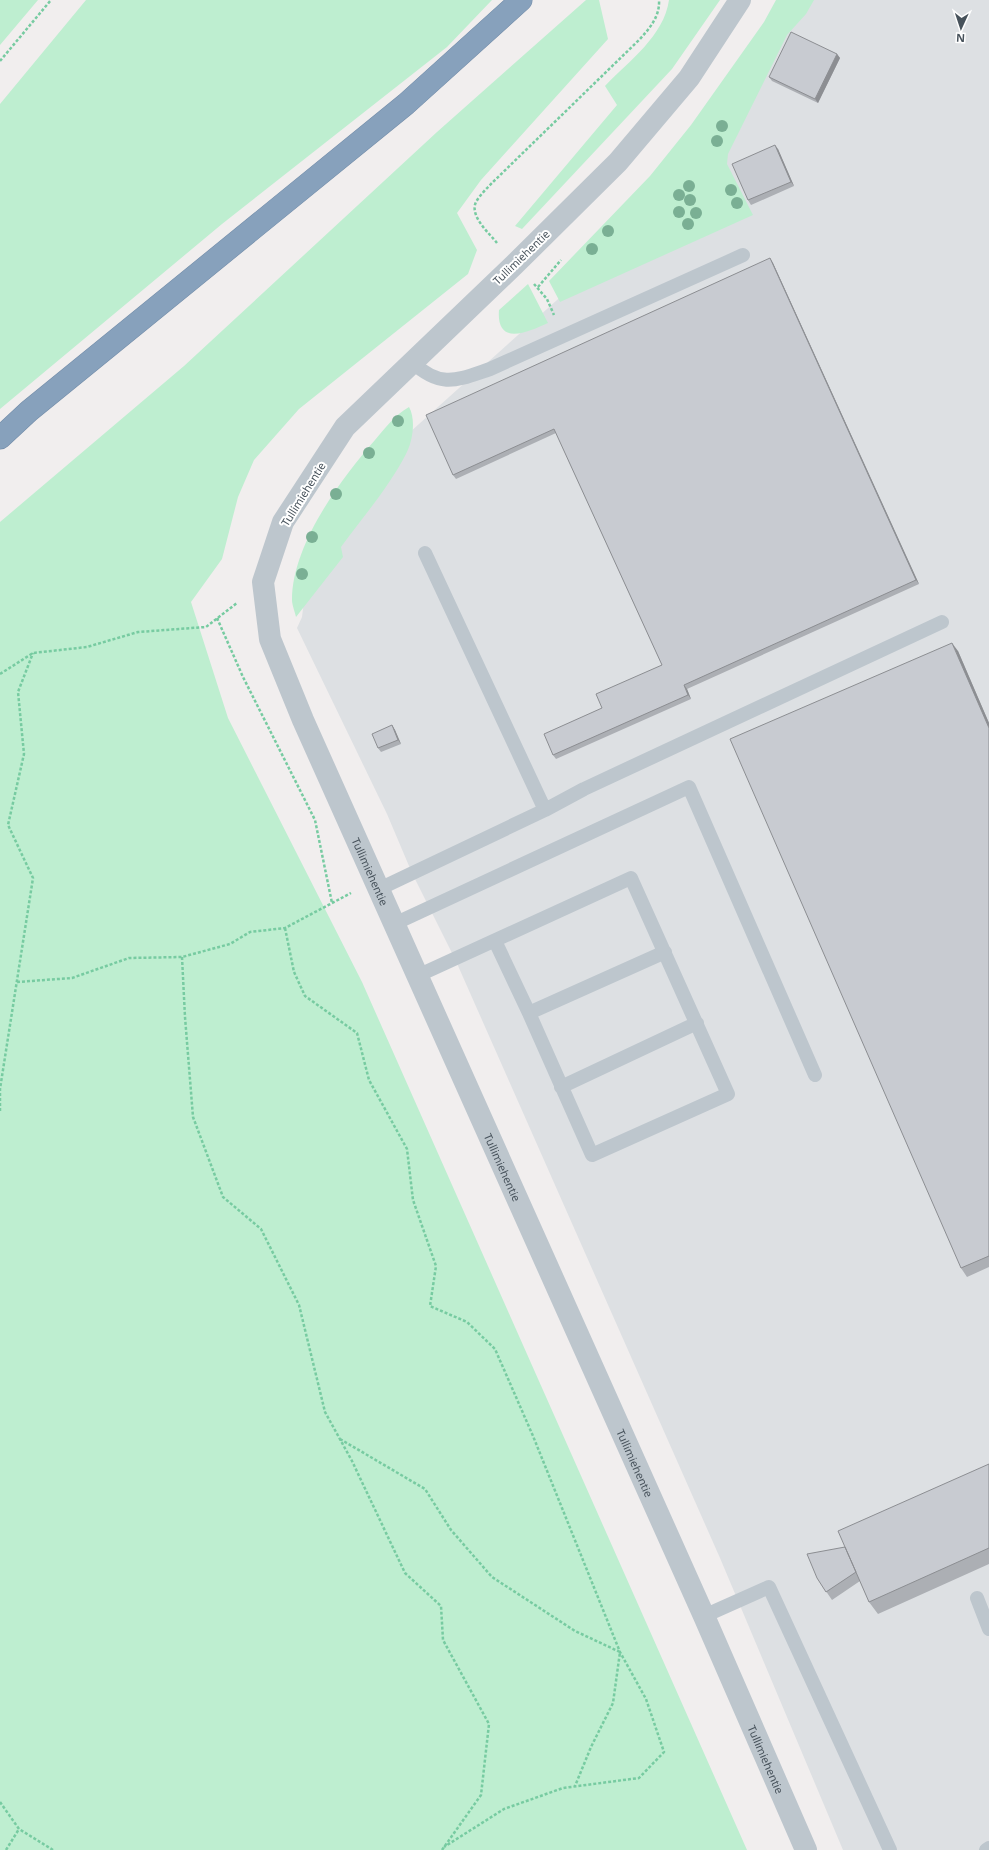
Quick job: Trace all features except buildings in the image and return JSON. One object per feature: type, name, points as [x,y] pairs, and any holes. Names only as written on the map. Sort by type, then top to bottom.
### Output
[{"type":"highway","points":[[0,438],[29,411],[406,104],[520,0]]},
{"type":"street","name":"Tullimiehentie","points":[[740,0],[689,78],[618,162],[515,264],[345,427],[283,522],[263,582],[270,639],[303,720],[704,1616],[806,1850]]},
{"type":"lane","points":[[412,362],[424,374],[435,378],[449,380],[463,378],[490,368],[563,336],[743,255]]},
{"type":"lane","points":[[425,553],[545,810]]},
{"type":"lane","points":[[379,889],[545,810],[584,789],[942,622]]},
{"type":"lane","points":[[394,924],[689,787],[815,1075]]},
{"type":"lane","points":[[417,976],[631,878],[728,1094],[592,1155],[529,1013],[495,941]]},
{"type":"lane","points":[[529,1013],[665,952]]},
{"type":"lane","points":[[561,1086],[697,1023]]},
{"type":"lane","points":[[704,1616],[769,1588],[890,1850]]},
{"type":"lane","points":[[977,1598],[989,1629]]},
{"type":"path","points":[[0,61],[51,0]]},
{"type":"path","points":[[490,234],[478,218],[474,209],[476,203],[493,182],[650,28],[659,12],[659,0]]},
{"type":"path","points":[[515,264],[538,287],[547,299],[563,336]]},
{"type":"path","points":[[0,674],[33,654],[87,647],[138,632],[206,626],[263,582]]},
{"type":"path","points":[[17,982],[72,978],[129,958],[182,957],[230,944],[250,932],[285,928],[332,903],[315,820],[243,677],[217,618]]},
{"type":"path","points":[[0,1111],[0,1089],[33,878],[8,825],[24,754],[18,692],[33,654]]},
{"type":"path","points":[[285,928],[294,972],[305,996],[356,1033],[369,1080],[408,1149],[414,1200],[436,1266],[430,1306],[467,1322],[495,1349],[533,1436],[620,1652],[646,1699],[664,1752],[639,1778],[563,1788],[504,1809],[444,1846]]},
{"type":"path","points":[[182,957],[193,1116],[222,1197],[261,1229],[299,1305],[325,1412],[352,1461],[405,1573],[441,1606],[443,1640],[489,1724],[481,1795],[442,1850]]},
{"type":"path","points":[[340,1439],[425,1490],[451,1530],[492,1577],[575,1631],[620,1652]]},
{"type":"path","points":[[575,1786],[591,1747],[614,1703],[620,1652]]},
{"type":"path","points":[[0,1802],[19,1828],[53,1850]]},
{"type":"path","points":[[6,1850],[19,1828]]},
{"type":"shaded area","points":[[790,0],[989,0],[989,1850],[843,1850],[720,1558],[455,959],[412,873],[387,814],[297,628],[302,617],[307,576],[350,486],[674,195]]},
{"type":"green space","points":[[0,0],[38,0],[0,45]]},
{"type":"green space","points":[[86,0],[492,0],[447,47],[222,224],[0,409],[0,104]]},
{"type":"green space","points":[[586,0],[599,0],[608,39],[481,180],[457,213],[477,250],[468,274],[299,409],[254,460],[238,497],[222,559],[191,602],[228,718],[362,982],[747,1850],[0,1850],[0,522],[184,366],[437,132]]},
{"type":"green space","points":[[669,0],[720,0],[672,69],[522,229],[515,226],[617,105],[605,86],[653,36],[666,13]]},
{"type":"green space","points":[[776,0],[814,0],[806,14],[787,35],[728,154],[727,164],[753,215],[560,302],[549,281],[650,176],[691,125],[764,22]]},
{"type":"green space","points":[[528,284],[548,323],[523,333],[508,333],[503,329],[499,322],[499,310]]},
{"type":"green space","points":[[409,407],[413,430],[406,454],[384,490],[341,547],[343,557],[296,617],[292,604],[294,579],[300,557],[320,514],[361,456],[390,422]]}]
